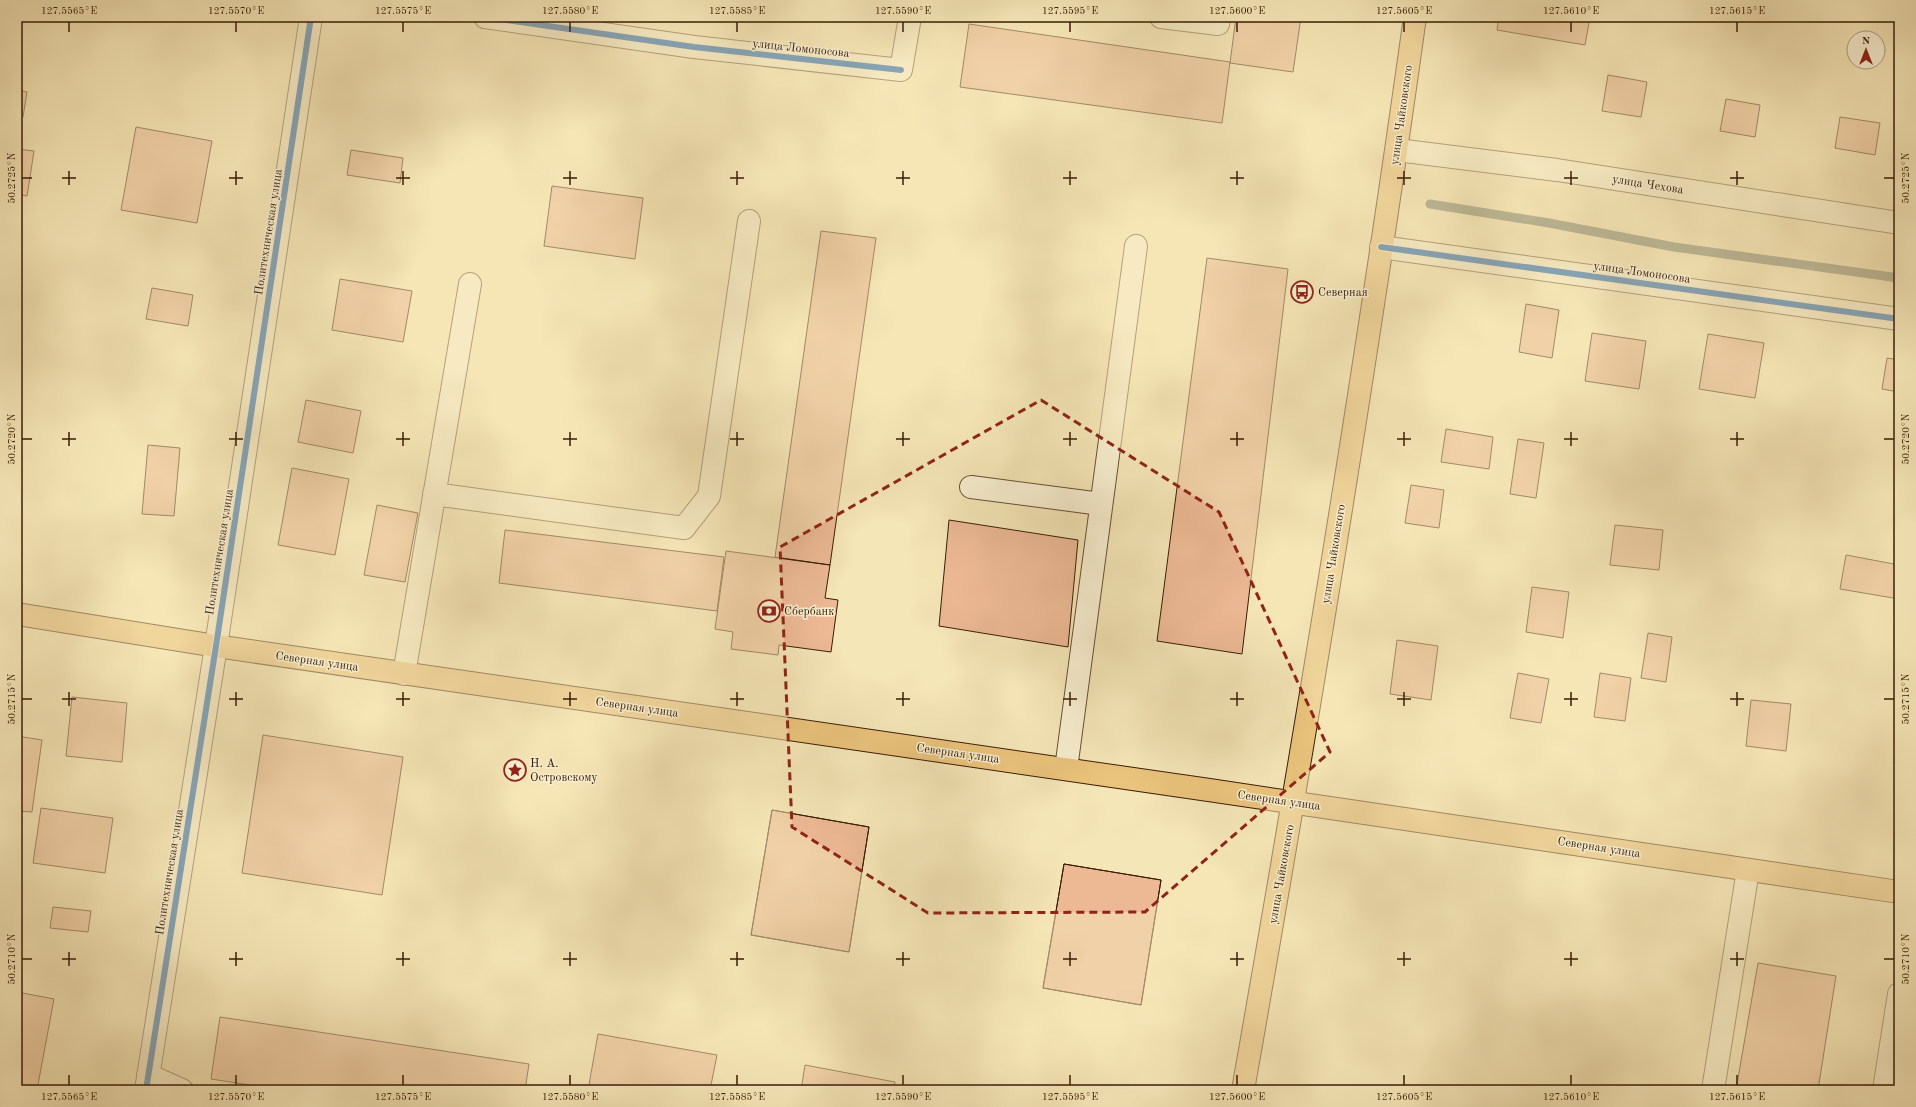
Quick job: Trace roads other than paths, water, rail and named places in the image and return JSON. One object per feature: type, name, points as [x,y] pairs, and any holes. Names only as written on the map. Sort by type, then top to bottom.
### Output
[{"type":"main road","name":"улица Чайковского","points":[[1243,1090],[1294,802],[1382,247],[1415,17]]},
{"type":"main road","name":"Северная улица","points":[[17,614],[404,674],[1294,802],[1899,892]]},
{"type":"street","name":"Политехническая улица","points":[[147,1083],[216,646],[312,17]]},
{"type":"street","name":"улица Ломоносова","points":[[485,17],[694,47],[901,70],[910,17]]},
{"type":"street","points":[[1161,17],[1218,24],[1219,17]]},
{"type":"street","name":"улица Чехова","points":[[1396,150],[1557,170],[1899,223]]},
{"type":"street","points":[[434,494],[684,528],[709,496],[749,221]]},
{"type":"street","points":[[1066,769],[1136,246]]},
{"type":"street","name":"улица Ломоносова","points":[[1382,247],[1899,319]]},
{"type":"street","points":[[404,674],[470,284]]},
{"type":"street","points":[[971,487],[1101,504]]},
{"type":"street","points":[[1713,1090],[1748,870]]},
{"type":"street","points":[[1884,1090],[1899,994]]},
{"type":"street","points":[[147,1083],[182,1090]]},
{"type":"waterway","points":[[1430,204],[1549,223],[1674,247],[1899,278]]},
{"type":"place","name":"Северная","points":[[1302,292]]},
{"type":"place","name":"Сбербанк","points":[[769,611]]},
{"type":"place","name":"Н. А. Островскому","points":[[515,770]]}]
